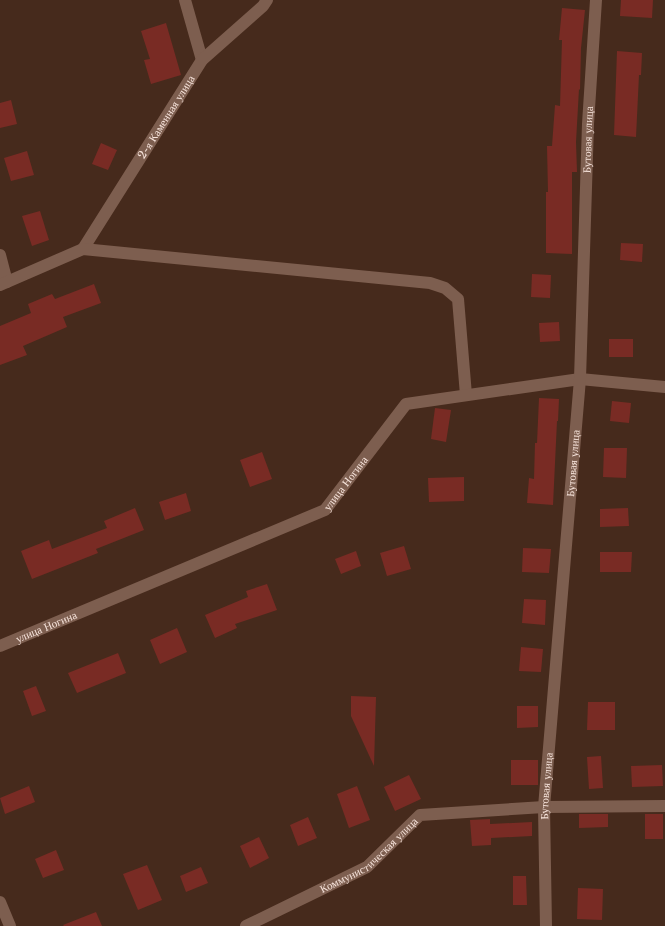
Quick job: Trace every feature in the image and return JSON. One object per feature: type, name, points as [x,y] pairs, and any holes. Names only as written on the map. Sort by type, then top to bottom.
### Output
[{"type":"street","points":[[185,0],[202,60]]},
{"type":"street","name":"2-я Каменная улица","points":[[83,249],[202,60],[263,6],[267,0]]},
{"type":"street","name":"Бутовая улица","points":[[546,926],[544,807],[580,379],[588,124],[596,0]]},
{"type":"street","points":[[0,255],[4,284],[83,249],[430,283],[445,288],[458,299],[466,395]]},
{"type":"street","name":"улица Ногина","points":[[0,646],[325,510],[406,404],[580,379],[665,387]]},
{"type":"street","name":"Коммунистическая улица","points":[[246,926],[366,867],[420,815],[544,807],[665,806]]},
{"type":"street","points":[[0,902],[10,926]]},
{"type":"building","points":[[621,0],[653,0],[652,18],[620,16]]},
{"type":"building","points":[[562,8],[585,10],[581,48],[580,90],[579,89],[576,142],[577,172],[572,172],[572,254],[546,253],[546,192],[548,192],[547,146],[552,146],[555,105],[560,106],[562,40],[559,40]]},
{"type":"building","points":[[166,23],[181,75],[151,84],[144,60],[150,59],[141,31]]},
{"type":"building","points":[[617,51],[642,53],[641,75],[639,75],[636,137],[614,135]]},
{"type":"building","points":[[11,100],[17,124],[0,128],[0,103]]},
{"type":"building","points":[[101,143],[117,150],[108,170],[92,164]]},
{"type":"building","points":[[27,151],[34,175],[11,181],[4,158]]},
{"type":"building","points":[[40,211],[49,240],[32,246],[22,216]]},
{"type":"building","points":[[621,243],[643,244],[642,262],[620,260]]},
{"type":"building","points":[[532,274],[551,275],[550,298],[531,297]]},
{"type":"building","points":[[94,284],[101,303],[63,317],[67,327],[23,346],[27,355],[0,365],[0,326],[31,313],[28,304],[52,294],[55,299]]},
{"type":"building","points":[[559,322],[560,341],[540,342],[539,323]]},
{"type":"building","points":[[609,339],[633,339],[633,357],[609,357]]},
{"type":"building","points":[[539,398],[559,399],[553,505],[527,503],[529,478],[534,479],[535,443],[537,443]]},
{"type":"building","points":[[612,401],[631,403],[629,423],[610,421]]},
{"type":"building","points":[[435,408],[451,410],[446,442],[431,439]]},
{"type":"building","points":[[604,448],[627,448],[626,478],[603,477]]},
{"type":"building","points":[[262,452],[272,479],[250,487],[240,460]]},
{"type":"building","points":[[464,477],[464,501],[429,502],[428,478]]},
{"type":"building","points":[[186,493],[191,511],[165,520],[159,502]]},
{"type":"building","points":[[135,508],[144,530],[96,549],[98,553],[32,579],[21,551],[49,540],[52,549],[107,528],[104,521]]},
{"type":"building","points":[[628,508],[629,526],[600,527],[600,509]]},
{"type":"building","points":[[404,546],[411,569],[387,576],[380,553]]},
{"type":"building","points":[[523,548],[551,549],[549,573],[522,572]]},
{"type":"building","points":[[356,551],[361,566],[341,574],[335,559]]},
{"type":"building","points":[[600,552],[632,552],[631,572],[600,572]]},
{"type":"building","points":[[267,584],[277,610],[235,624],[237,628],[215,638],[205,615],[248,597],[246,591]]},
{"type":"building","points":[[524,599],[546,600],[545,625],[522,623]]},
{"type":"building","points":[[177,628],[187,652],[160,664],[150,640]]},
{"type":"building","points":[[521,647],[543,649],[541,672],[519,671]]},
{"type":"building","points":[[118,653],[126,673],[77,693],[68,673]]},
{"type":"building","points":[[36,686],[46,711],[32,716],[23,691]]},
{"type":"building","points":[[351,696],[376,697],[374,766],[351,716]]},
{"type":"building","points":[[588,702],[615,702],[615,730],[587,730]]},
{"type":"building","points":[[517,706],[538,706],[538,727],[517,728]]},
{"type":"building","points":[[601,756],[603,788],[589,789],[587,757]]},
{"type":"building","points":[[511,760],[538,760],[538,785],[511,785]]},
{"type":"building","points":[[662,765],[663,786],[632,787],[631,766]]},
{"type":"building","points":[[409,775],[421,799],[395,811],[384,787]]},
{"type":"building","points":[[29,786],[35,802],[5,814],[0,798]]},
{"type":"building","points":[[357,786],[370,820],[349,828],[337,794]]},
{"type":"building","points":[[579,814],[608,814],[608,827],[579,828]]},
{"type":"building","points":[[645,814],[663,814],[663,839],[645,839]]},
{"type":"building","points":[[308,817],[317,838],[298,846],[290,825]]},
{"type":"building","points":[[490,819],[490,824],[532,822],[532,836],[491,838],[491,845],[472,846],[470,820]]},
{"type":"building","points":[[259,837],[269,858],[250,868],[240,846]]},
{"type":"building","points":[[56,850],[64,870],[43,878],[35,859]]},
{"type":"building","points":[[147,865],[162,900],[138,910],[123,874]]},
{"type":"building","points":[[201,867],[208,883],[186,892],[180,876]]},
{"type":"building","points":[[513,876],[526,876],[527,905],[513,905]]},
{"type":"building","points":[[578,888],[603,889],[602,920],[577,919]]},
{"type":"building","points":[[96,912],[102,926],[63,925]]}]
